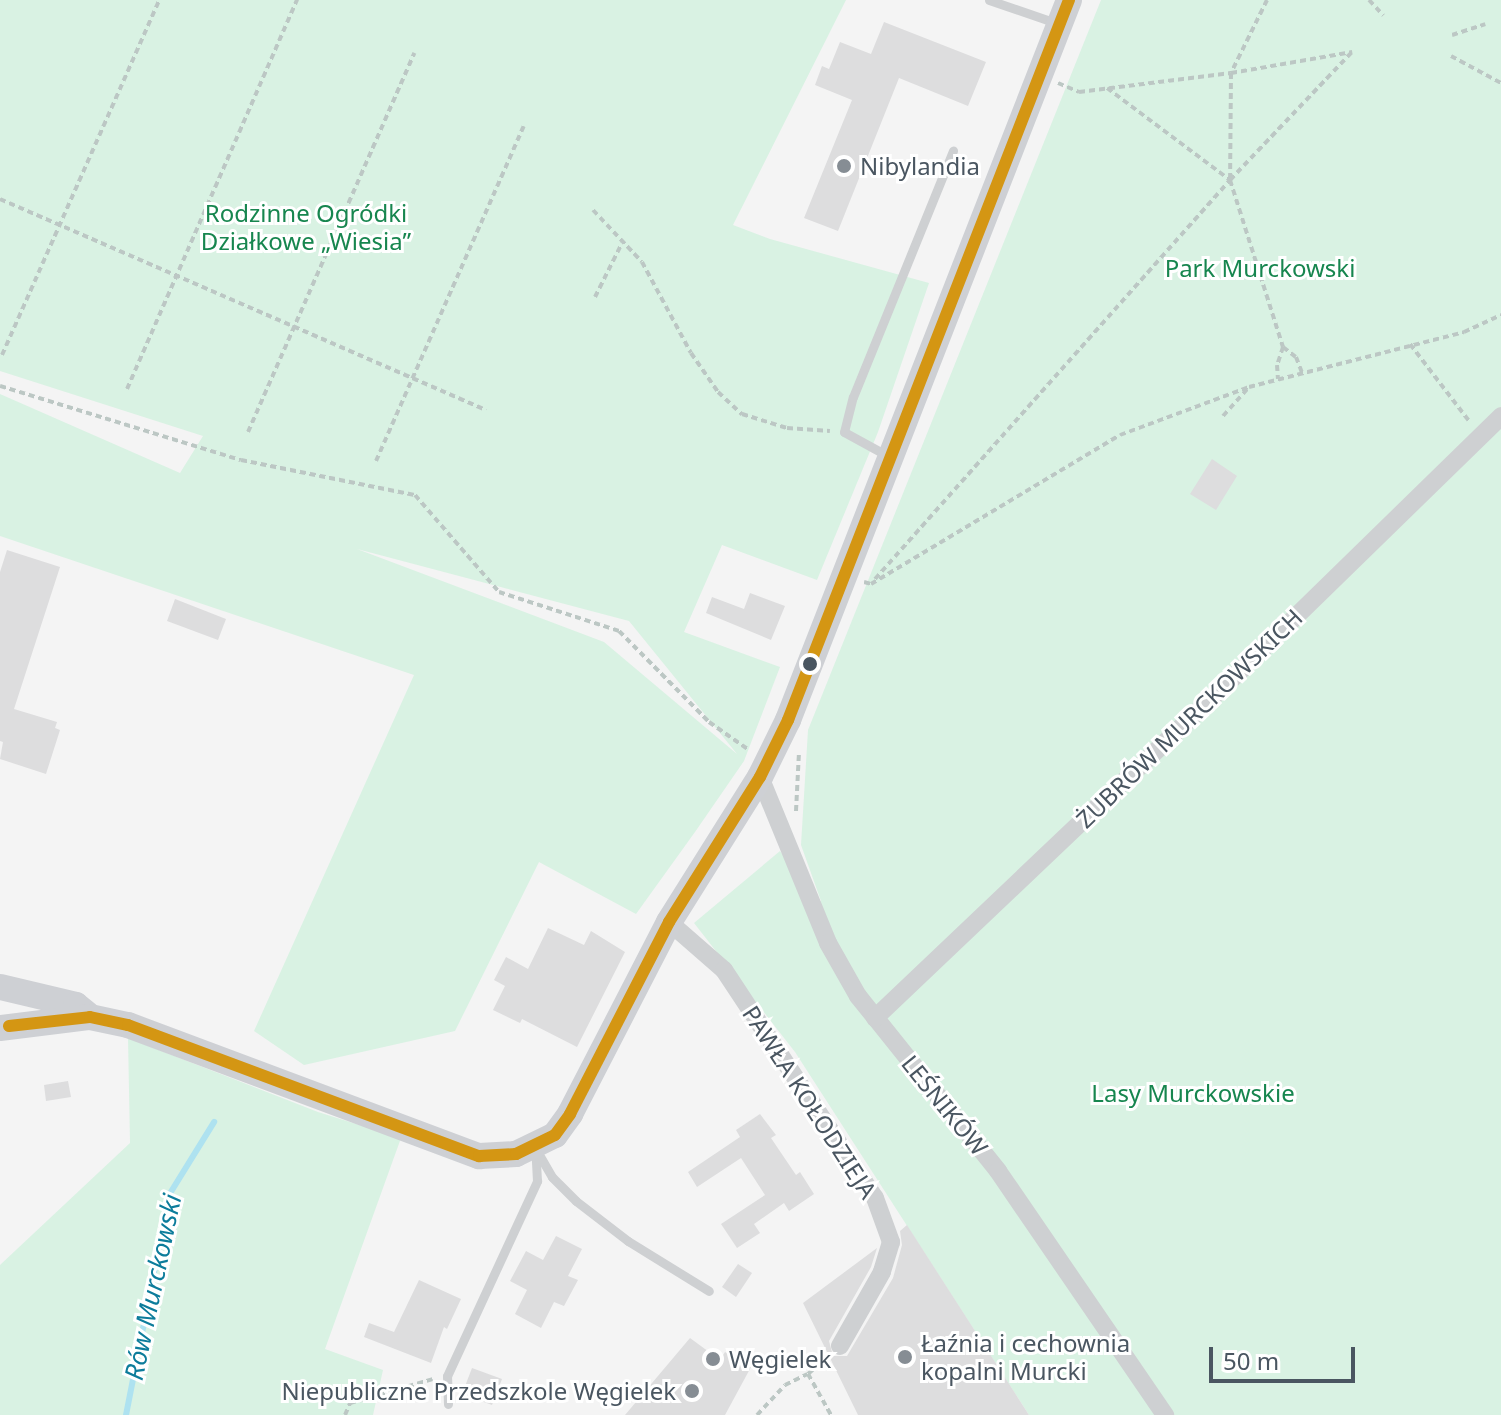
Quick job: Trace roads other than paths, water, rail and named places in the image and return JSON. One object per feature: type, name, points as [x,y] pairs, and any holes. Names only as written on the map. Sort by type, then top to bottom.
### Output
[{"type":"street","points":[[0,996],[4,1027],[90,1017],[128,1025],[464,1152],[498,1158],[535,1148],[555,1135],[570,1114],[669,922],[765,769],[891,458],[1064,12]]},
{"type":"street","name":"ŻUBRÓW MURCKOWSKICH","points":[[875,1018],[1238,673],[1501,416]]},
{"type":"street","name":"LEŚNIKÓW","points":[[765,769],[828,943],[858,996],[998,1171],[1165,1415]]},
{"type":"street","name":"PAWŁA KOŁODZIEJA","points":[[669,922],[724,970],[875,1198],[891,1242],[882,1272],[840,1346]]},
{"type":"street","points":[[0,987],[76,1005],[90,1017]]},
{"type":"lane","points":[[989,0],[1064,12]]},
{"type":"lane","points":[[891,458],[844,432],[853,397],[953,151]]},
{"type":"lane","points":[[535,1148],[552,1177],[576,1201],[628,1241],[709,1291]]},
{"type":"lane","points":[[448,1404],[447,1376],[537,1181],[535,1148]]},
{"type":"waterway","name":"Rów Murckowski","points":[[126,1415],[169,1195],[214,1122]]},
{"type":"place","name":"Nibylandia","points":[[844,166]]},
{"type":"place","name":"Łaźnia i cechownia kopalni Murcki","points":[[905,1357]]},
{"type":"place","name":"Węgielek","points":[[713,1359]]},
{"type":"place","name":"Niepubliczne Przedszkole Węgielek","points":[[692,1391]]},
{"type":"park label","name":"Rodzinne Ogródki Działkowe „Wiesia”","points":[[306,227]]},
{"type":"park label","name":"Park Murckowski","points":[[1260,268]]},
{"type":"park label","name":"Lasy Murckowskie","points":[[1193,1093]]}]
